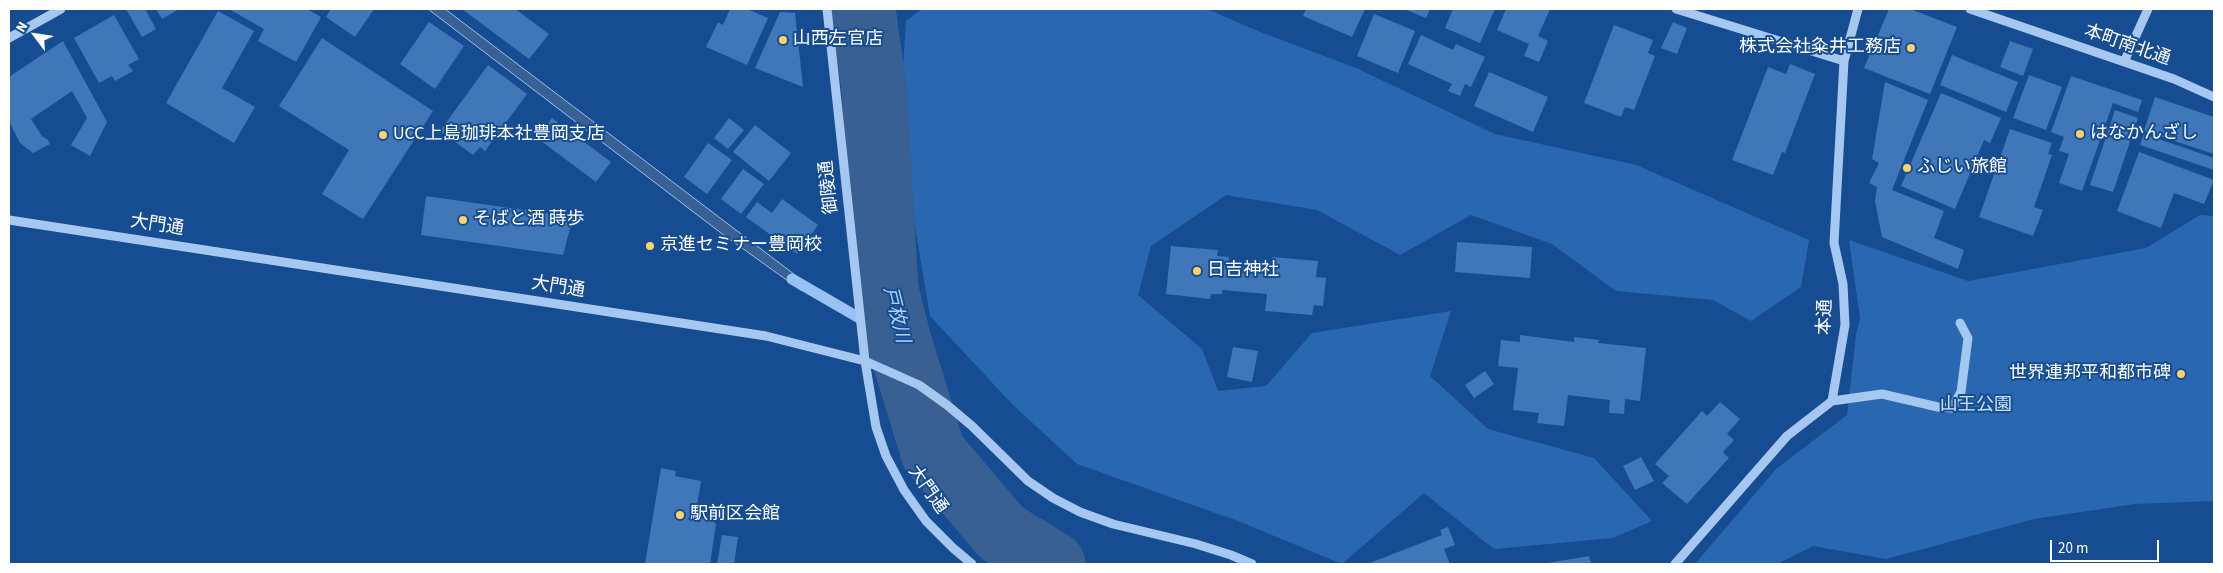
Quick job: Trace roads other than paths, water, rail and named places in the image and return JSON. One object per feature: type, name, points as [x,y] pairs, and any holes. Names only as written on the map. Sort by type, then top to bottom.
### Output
[{"type":"street","points":[[9,38],[61,9]]},
{"type":"street","name":"御陵通","points":[[827,9],[865,361]]},
{"type":"street","points":[[1676,9],[1844,61]]},
{"type":"street","name":"本通","points":[[1832,402],[1844,325],[1843,284],[1834,243],[1844,61],[1858,9]]},
{"type":"street","name":"本町南北通","points":[[1970,9],[2174,79],[2214,97]]},
{"type":"street","points":[[2124,62],[2148,9]]},
{"type":"street","name":"大門通","points":[[9,220],[766,336],[865,361],[876,427],[886,456],[904,490],[926,521],[952,548],[972,564]]},
{"type":"street","points":[[1674,564],[1686,553],[1743,484],[1787,436],[1832,402],[1882,394],[1938,407],[1952,408],[1961,392],[1966,360],[1968,338],[1960,323]]},
{"type":"street","points":[[865,361],[919,385],[947,405],[972,426],[1028,481],[1053,498],[1080,512],[1112,524],[1196,544],[1252,564]]},
{"type":"waterway","name":"戸枚川","points":[[863,9],[874,89],[886,290],[899,341],[933,452],[1002,533],[1053,564]]},
{"type":"waterway","points":[[792,279],[899,341]]},
{"type":"place","name":"山西左官店","points":[[783,40]]},
{"type":"place","name":"株式会社粂井工務店","points":[[1911,48]]},
{"type":"place","name":"はなかんざし","points":[[2080,134]]},
{"type":"place","name":"UCC上島珈琲本社豊岡支店","points":[[383,135]]},
{"type":"place","name":"ふじい旅館","points":[[1907,168]]},
{"type":"place","name":"そばと酒 蒔歩","points":[[463,220]]},
{"type":"place","name":"京進セミナー豊岡校","points":[[650,246]]},
{"type":"place","name":"日吉神社","points":[[1197,271]]},
{"type":"place","name":"世界連邦平和都市碑","points":[[2181,374]]},
{"type":"place","name":"駅前区会館","points":[[680,515]]},
{"type":"park label","name":"山王公園","points":[[1976,406]]}]
